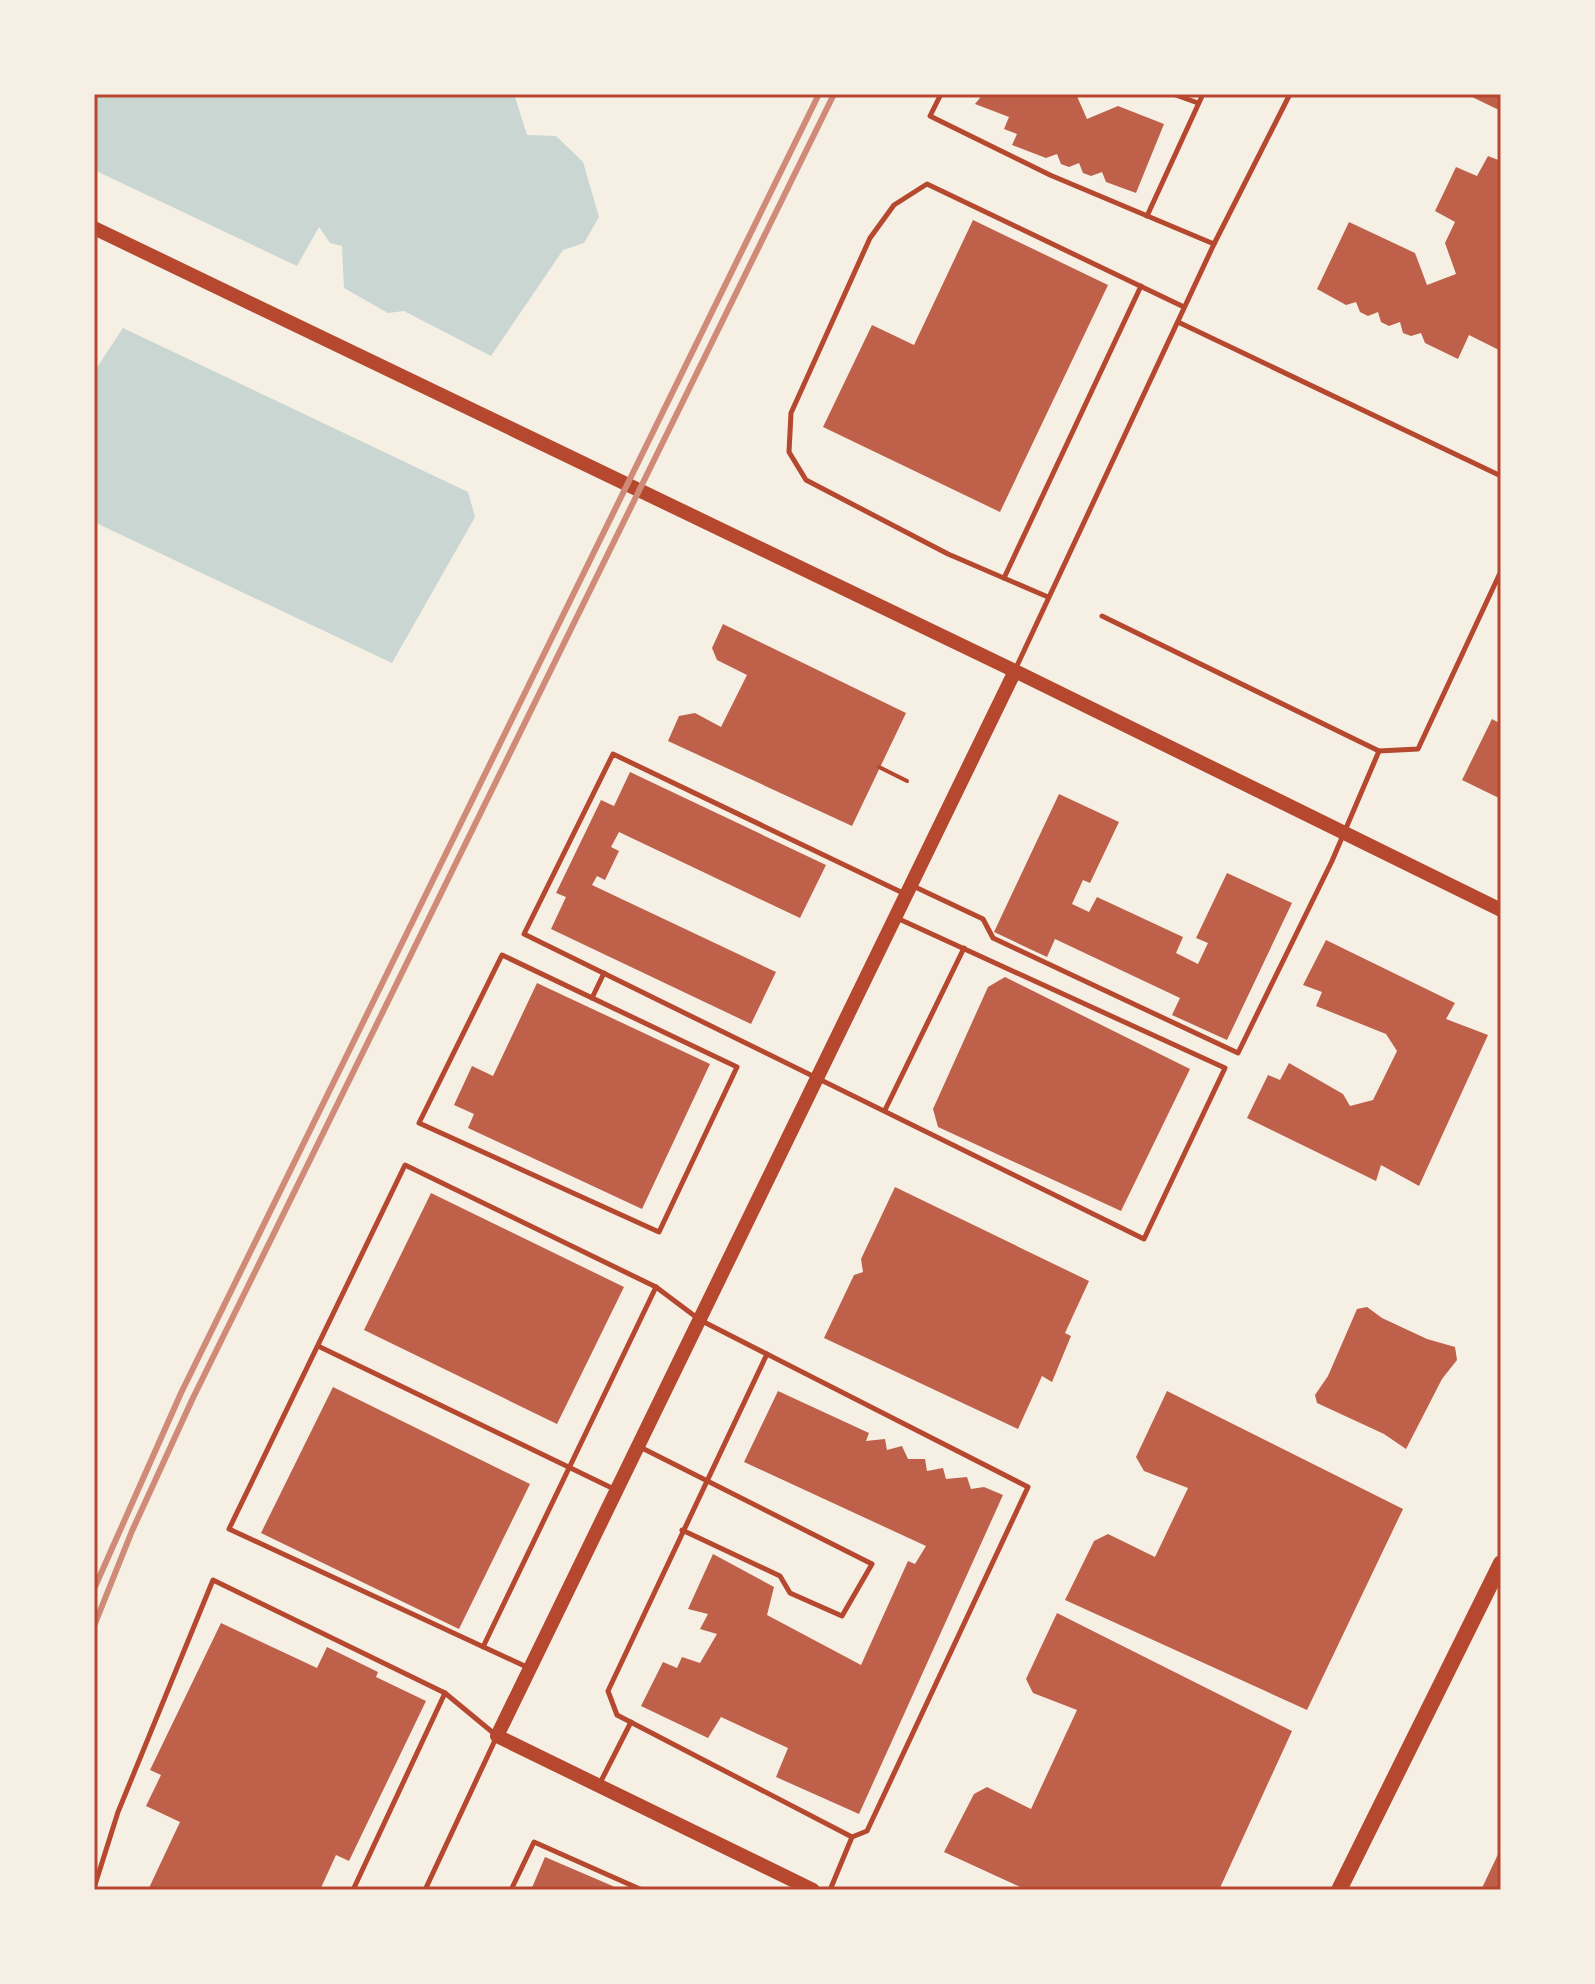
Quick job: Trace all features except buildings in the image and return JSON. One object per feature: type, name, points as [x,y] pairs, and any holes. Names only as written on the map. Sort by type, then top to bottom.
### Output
[{"type":"main road","points":[[94,228],[1015,671],[1501,910]]},
{"type":"main road","points":[[804,1888],[497,1736],[1015,671]]},
{"type":"main road","points":[[1339,1890],[1501,1563]]},
{"type":"lane","points":[[941,94],[930,116],[1050,175],[1214,244]]},
{"type":"lane","points":[[1173,94],[1198,103]]},
{"type":"lane","points":[[1147,216],[1203,94]]},
{"type":"lane","points":[[1015,671],[1214,244],[1290,94]]},
{"type":"lane","points":[[1048,597],[948,554],[806,480],[789,452],[791,413],[870,238],[894,205],[927,184],[1184,307]]},
{"type":"lane","points":[[1004,578],[1141,286]]},
{"type":"lane","points":[[1178,322],[1501,476]]},
{"type":"lane","points":[[1102,616],[1379,751],[1418,749],[1501,571]]},
{"type":"lane","points":[[897,918],[1225,1068],[1144,1239],[524,934],[613,754],[910,891],[983,919],[993,938],[1238,1053],[1379,751]]},
{"type":"lane","points":[[885,1110],[964,948]]},
{"type":"lane","points":[[502,955],[592,998],[737,1067],[659,1232],[419,1123],[502,955]]},
{"type":"lane","points":[[592,998],[604,973]]},
{"type":"lane","points":[[530,1669],[229,1529],[405,1165],[656,1287],[700,1320],[1028,1487],[867,1831],[852,1837],[830,1890]]},
{"type":"lane","points":[[483,1647],[656,1287]]},
{"type":"lane","points":[[318,1346],[617,1490]]},
{"type":"lane","points":[[767,1354],[608,1691],[617,1715],[852,1837]]},
{"type":"lane","points":[[639,1446],[872,1564],[842,1616],[790,1593],[780,1576],[682,1530]]},
{"type":"lane","points":[[94,1888],[118,1812],[213,1580],[445,1693],[497,1736],[425,1890]]},
{"type":"lane","points":[[353,1890],[445,1693]]},
{"type":"lane","points":[[599,1786],[631,1722]]},
{"type":"lane","points":[[511,1890],[534,1842],[642,1890]]},
{"type":"path","points":[[879,767],[907,781]]},
{"type":"shaded area","points":[[94,94],[514,94],[527,135],[556,136],[583,162],[599,217],[584,243],[563,250],[491,356],[404,311],[388,313],[344,288],[342,246],[330,243],[319,227],[297,266],[94,170]]},
{"type":"shaded area","points":[[123,328],[468,492],[475,517],[392,663],[94,522],[94,372]]},
{"type":"railway","points":[[94,1589],[181,1393],[819,94]]},
{"type":"railway","points":[[94,1626],[132,1531],[192,1400],[834,94]]}]
